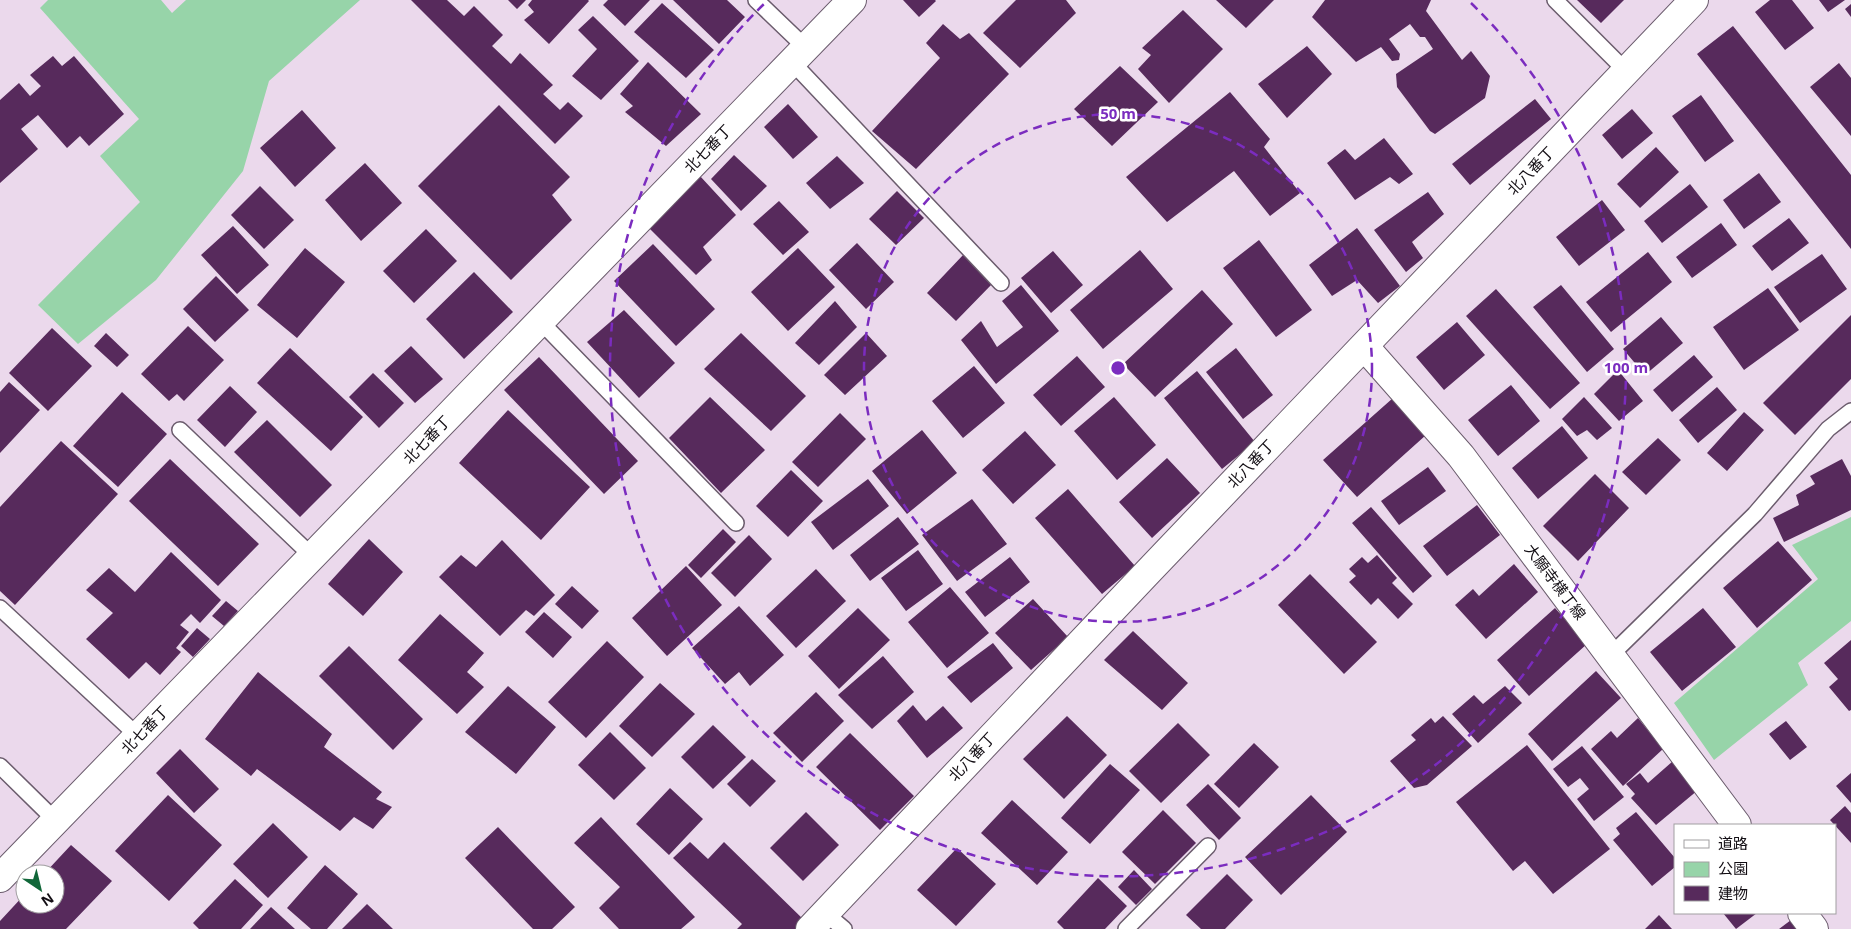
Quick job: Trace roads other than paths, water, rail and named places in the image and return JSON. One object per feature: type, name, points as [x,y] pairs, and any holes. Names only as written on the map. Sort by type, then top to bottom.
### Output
[{"type":"street","name":"北七番丁","points":[[0,878],[139,737],[852,0]]},
{"type":"street","name":"北八番丁","points":[[826,924],[1364,346],[1694,0]]},
{"type":"street","name":"大願寺横丁線","points":[[1364,346],[1461,456],[1736,824]]},
{"type":"street","points":[[1803,914],[1814,929]]},
{"type":"lane","points":[[756,0],[799,55],[1001,283]]},
{"type":"lane","points":[[1555,0],[1626,71]]},
{"type":"lane","points":[[541,322],[736,523]]},
{"type":"lane","points":[[1611,655],[1755,514],[1828,429],[1851,411]]},
{"type":"lane","points":[[180,430],[313,557]]},
{"type":"lane","points":[[0,608],[139,737]]},
{"type":"lane","points":[[0,766],[56,821]]},
{"type":"lane","points":[[1126,929],[1208,846]]}]
